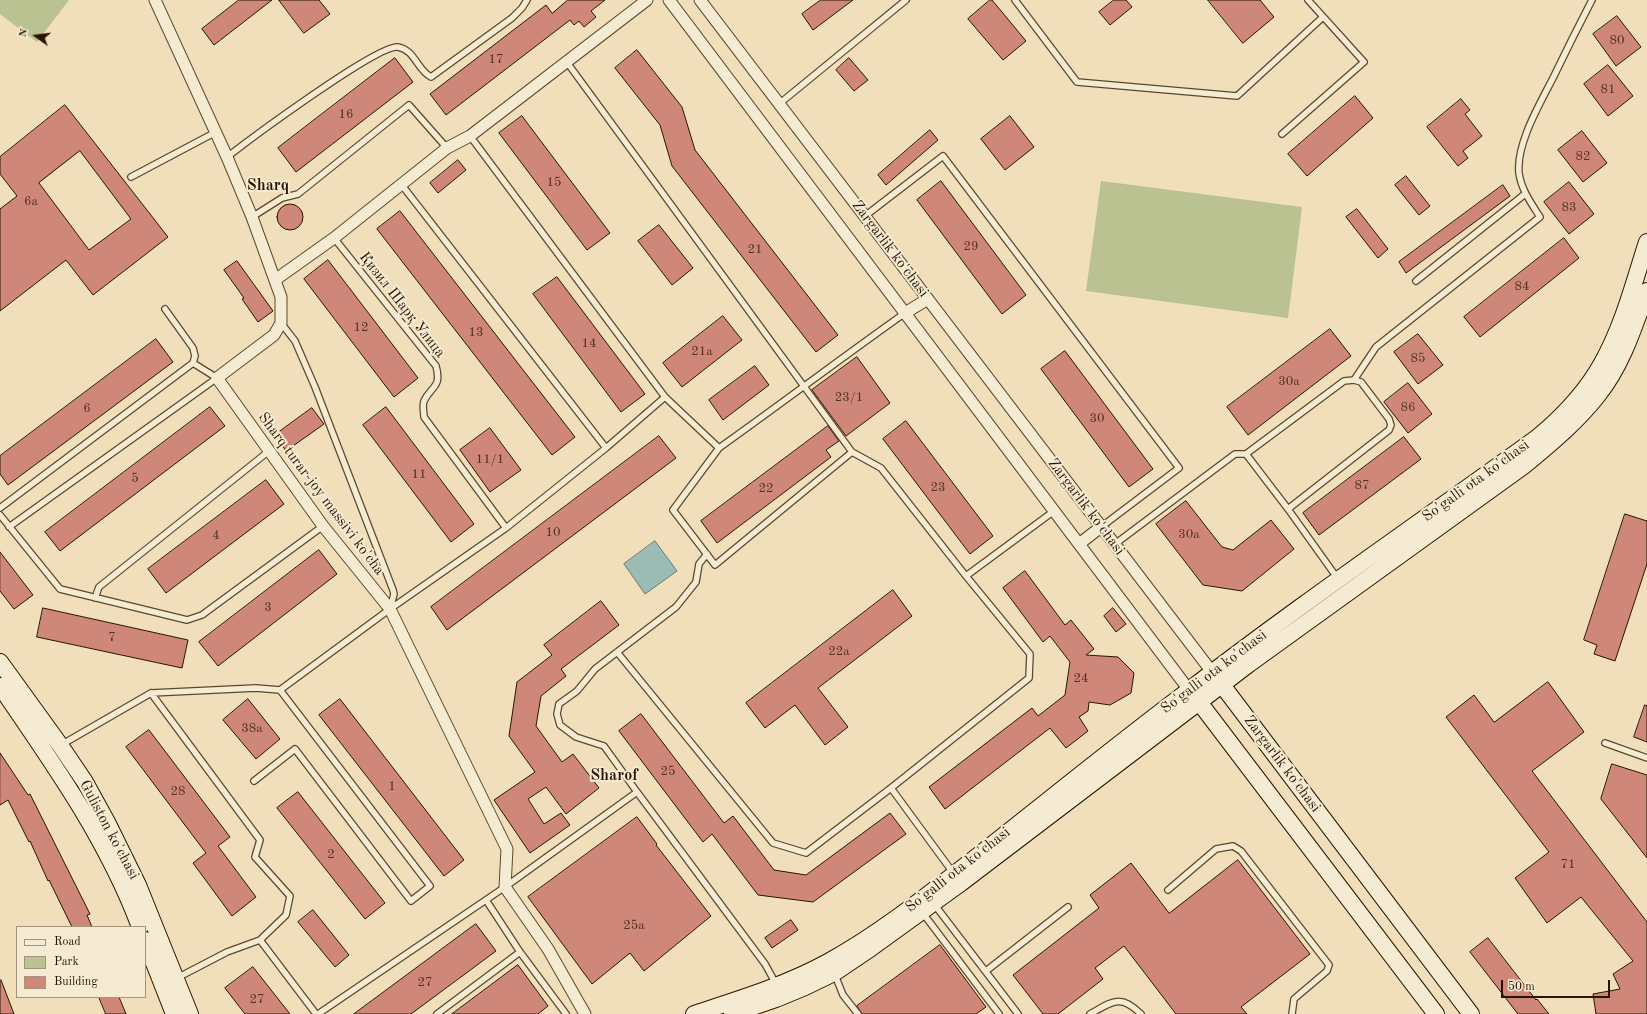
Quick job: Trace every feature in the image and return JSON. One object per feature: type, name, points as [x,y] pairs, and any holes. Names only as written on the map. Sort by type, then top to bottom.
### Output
[{"type":"main road","name":"So'galli ota ko'chasi","points":[[1217,679],[1338,580],[1538,437],[1555,422],[1575,401],[1594,376],[1608,351],[1647,242]]},
{"type":"main road","name":"So'galli ota ko'chasi","points":[[732,1014],[776,999],[834,973],[928,908],[958,879],[1194,696],[1515,472],[1552,442],[1598,395],[1627,343],[1647,291]]},
{"type":"main road","name":"Guliston ko'chasi","points":[[2,669],[53,750],[72,792],[108,855],[124,887],[140,926]]},
{"type":"main road","name":"Zargarlik ko'chasi","points":[[1217,679],[1471,1014]]},
{"type":"main road","name":"Guliston ko'chasi","points":[[0,686],[53,750],[85,782],[138,885],[169,982]]},
{"type":"main road","name":"Zargarlik ko'chasi","points":[[1194,696],[1436,1014]]},
{"type":"main road","name":"So'galli ota ko'chasi","points":[[694,1014],[777,986],[828,962],[847,951],[902,913],[958,879]]},
{"type":"main road","name":"Guliston ko'chasi","points":[[146,942],[169,982],[184,1014]]},
{"type":"street","points":[[155,0],[227,157],[252,217],[281,297],[281,323],[274,335],[217,378]]},
{"type":"street","points":[[275,280],[334,238],[447,148],[470,136],[647,0]]},
{"type":"street","name":"Zargarlik ko'chasi","points":[[669,0],[1194,696]]},
{"type":"street","name":"Zargarlik ko'chasi","points":[[700,0],[1217,679]]},
{"type":"street","points":[[905,313],[928,299]]},
{"type":"street","name":"Sharq turar-joy massivi ko'cha","points":[[217,378],[323,526],[390,609],[507,849],[505,886]]},
{"type":"street","points":[[1079,544],[1101,527]]},
{"type":"street","points":[[505,886],[548,949],[585,1014]]},
{"type":"lane","points":[[227,157],[269,125],[321,90],[386,50],[397,47],[408,51],[425,74],[431,77],[512,18],[522,8],[527,0]]},
{"type":"lane","points":[[779,104],[906,0]]},
{"type":"lane","points":[[1015,0],[1077,82],[1237,96],[1323,17]]},
{"type":"lane","points":[[1282,134],[1364,62],[1308,0]]},
{"type":"lane","points":[[1354,380],[1376,347],[1540,217],[1525,194],[1519,172],[1523,149],[1530,124],[1592,0]]},
{"type":"lane","points":[[566,61],[852,452],[881,468],[1030,654],[1029,678],[891,788],[806,853],[773,843],[617,652]]},
{"type":"lane","points":[[252,217],[282,198],[298,194],[409,105],[447,148]]},
{"type":"lane","points":[[130,177],[216,132]]},
{"type":"lane","points":[[470,136],[665,397],[719,448]]},
{"type":"lane","points":[[865,216],[942,156],[1179,468],[1101,527]]},
{"type":"lane","points":[[401,184],[606,448]]},
{"type":"lane","points":[[1416,281],[1525,194]]},
{"type":"lane","name":"Қизил Шарқ Улица","points":[[334,238],[436,366],[438,374],[436,386],[424,401],[424,417],[506,528]]},
{"type":"lane","points":[[0,508],[193,363],[195,356],[193,348],[165,310]]},
{"type":"lane","points":[[852,452],[715,565],[673,510],[719,448],[804,388],[848,353],[905,313]]},
{"type":"lane","points":[[281,323],[296,341],[390,582],[394,594],[390,609]]},
{"type":"lane","points":[[9,528],[217,378],[193,363]]},
{"type":"lane","points":[[1115,544],[1235,454],[1246,454],[1344,381],[1354,380],[1361,382],[1389,419],[1391,425],[1389,430],[1288,509]]},
{"type":"lane","points":[[53,750],[151,693],[256,688],[280,690],[390,609],[506,528],[606,448],[665,397]]},
{"type":"lane","points":[[95,598],[99,587],[269,451]]},
{"type":"lane","points":[[1246,454],[1288,509],[1338,580]]},
{"type":"lane","points":[[966,576],[1054,511]]},
{"type":"lane","points":[[0,515],[60,589],[187,620],[202,615],[323,526]]},
{"type":"lane","points":[[707,554],[699,564],[696,582],[676,607],[595,669],[577,691],[559,704],[557,714],[560,725],[568,732],[576,737],[604,746],[765,964],[777,986]]},
{"type":"lane","points":[[254,781],[295,749],[411,901],[430,886],[280,690]]},
{"type":"lane","points":[[151,693],[260,840],[255,856],[290,896],[286,915],[260,940],[227,952],[169,982]]},
{"type":"lane","points":[[1604,743],[1647,758]]},
{"type":"lane","points":[[891,788],[958,879]]},
{"type":"lane","points":[[260,940],[317,1014],[486,900],[637,792]]},
{"type":"lane","points":[[1168,890],[1216,849],[1233,846],[1241,850],[1329,965],[1327,971],[1294,999],[1292,1014]]},
{"type":"lane","points":[[486,900],[520,952],[566,1014]]},
{"type":"lane","points":[[986,971],[1068,907]]},
{"type":"lane","points":[[928,908],[986,971],[1018,1014]]},
{"type":"lane","points":[[928,908],[998,1014]]},
{"type":"lane","points":[[437,1014],[520,952]]},
{"type":"lane","points":[[834,973],[843,995],[858,1014]]},
{"type":"lane","points":[[1090,1014],[1114,1000],[1129,1003],[1141,1014]]},
{"type":"green space","points":[[0,0],[69,0],[37,42],[0,14]]},
{"type":"green space","points":[[1101,181],[1302,207],[1288,318],[1086,291]]},
{"type":"water","points":[[655,541],[677,571],[645,594],[624,564]]},
{"type":"building","points":[[239,0],[272,0],[214,45],[202,29]]},
{"type":"building","points":[[279,0],[319,0],[330,14],[304,33]]},
{"type":"building","points":[[568,0],[605,0],[591,11],[596,17],[584,27],[579,21],[574,25],[570,20],[446,115],[430,94],[546,5],[552,13]]},
{"type":"building","points":[[821,0],[853,0],[813,30],[802,14]]},
{"type":"building","points":[[990,0],[992,0],[1026,41],[1003,60],[968,19]]},
{"type":"building","points":[[1114,0],[1126,0],[1132,7],[1110,25],[1099,12]]},
{"type":"building","points":[[1208,0],[1260,0],[1274,17],[1243,43]]},
{"type":"building","points":[[1617,16],[1641,47],[1616,66],[1593,34]]},
{"type":"building","points":[[637,50],[682,107],[695,150],[838,335],[816,352],[672,166],[660,125],[615,68]]},
{"type":"building","points":[[395,58],[413,82],[296,172],[278,148]]},
{"type":"building","points":[[849,58],[868,80],[854,91],[836,70]]},
{"type":"building","points":[[1608,65],[1633,96],[1608,116],[1584,84]]},
{"type":"building","points":[[1355,96],[1373,118],[1307,176],[1288,154]]},
{"type":"building","points":[[1461,99],[1470,110],[1465,114],[1482,136],[1463,151],[1468,158],[1458,166],[1427,127]]},
{"type":"building","points":[[65,105],[168,237],[93,295],[66,260],[0,311],[0,209],[17,196],[0,174],[0,157]],"holes":[[[80,151],[131,219],[89,250],[39,183]]]},
{"type":"building","points":[[522,116],[610,233],[587,250],[499,133]]},
{"type":"building","points":[[1010,116],[1034,147],[1005,170],[981,139]]},
{"type":"building","points":[[930,130],[938,140],[886,185],[878,175]]},
{"type":"building","points":[[1582,131],[1607,163],[1583,182],[1558,150]]},
{"type":"building","points":[[458,160],[466,170],[438,193],[430,183]]},
{"type":"building","points":[[1406,176],[1430,206],[1419,215],[1395,185]]},
{"type":"building","points":[[941,181],[1026,295],[1002,314],[917,200]]},
{"type":"building","points":[[1569,182],[1594,214],[1569,234],[1544,202]]},
{"type":"building","points":[[1503,185],[1510,196],[1406,273],[1399,262]]},
{"type":"building","points":[[290,204],[299,208],[303,217],[299,226],[290,230],[281,226],[277,217],[281,208]]},
{"type":"building","points":[[1357,209],[1388,249],[1378,258],[1346,217]]},
{"type":"building","points":[[400,211],[575,437],[552,455],[377,229]]},
{"type":"building","points":[[659,225],[693,268],[672,285],[638,241]]},
{"type":"building","points":[[1564,238],[1579,258],[1480,337],[1464,317]]},
{"type":"building","points":[[328,260],[418,378],[394,397],[304,279]]},
{"type":"building","points":[[237,261],[273,311],[258,322],[242,299],[244,298],[224,270]]},
{"type":"building","points":[[557,277],[645,394],[621,412],[533,294]]},
{"type":"building","points":[[723,316],[742,340],[682,387],[663,363]]},
{"type":"building","points":[[1330,329],[1351,356],[1248,435],[1227,407]]},
{"type":"building","points":[[1418,334],[1443,365],[1418,384],[1394,352]]},
{"type":"building","points":[[156,339],[173,362],[8,485],[0,474],[0,456]]},
{"type":"building","points":[[1065,351],[1153,469],[1129,487],[1041,369]]},
{"type":"building","points":[[857,357],[890,403],[846,436],[812,390]]},
{"type":"building","points":[[755,366],[769,385],[723,420],[709,400]]},
{"type":"building","points":[[1408,383],[1432,414],[1408,433],[1384,402]]},
{"type":"building","points":[[210,407],[225,426],[60,551],[45,532]]},
{"type":"building","points":[[386,407],[474,524],[451,542],[363,425]]},
{"type":"building","points":[[312,408],[324,424],[286,451],[275,435]]},
{"type":"building","points":[[906,421],[993,536],[970,554],[883,439]]},
{"type":"building","points":[[828,426],[839,441],[826,450],[831,457],[717,543],[701,521]]},
{"type":"building","points":[[490,428],[521,470],[490,492],[460,450]]},
{"type":"building","points":[[659,436],[676,458],[447,630],[431,607]]},
{"type":"building","points":[[1404,437],[1421,459],[1319,535],[1303,513]]},
{"type":"building","points":[[266,480],[284,504],[166,593],[148,569]]},
{"type":"building","points":[[1186,501],[1222,547],[1233,550],[1271,520],[1294,549],[1242,591],[1203,585],[1156,524]]},
{"type":"building","points":[[1625,514],[1647,521],[1647,564],[1615,661],[1594,654],[1597,645],[1584,640]]},
{"type":"building","points":[[319,550],[337,574],[218,666],[199,642]]},
{"type":"building","points":[[0,552],[33,595],[14,609],[0,591]]},
{"type":"building","points":[[1025,571],[1065,625],[1071,620],[1094,649],[1086,655],[1118,657],[1134,673],[1131,693],[1110,705],[1089,702],[1088,711],[1079,717],[1088,731],[1066,748],[1050,728],[945,809],[929,787],[1032,708],[1038,716],[1065,695],[1070,662],[1050,636],[1043,642],[1003,588]]},
{"type":"building","points":[[893,590],[912,616],[818,688],[848,727],[825,745],[795,705],[765,728],[746,703]]},
{"type":"building","points":[[601,601],[619,625],[561,669],[566,676],[541,696],[536,726],[562,762],[573,754],[599,788],[566,814],[546,787],[528,799],[544,824],[561,813],[570,825],[530,853],[494,800],[535,772],[509,736],[517,682],[552,655],[544,645]]},
{"type":"building","points":[[43,608],[188,640],[182,668],[37,637]]},
{"type":"building","points":[[1113,608],[1126,624],[1116,632],[1104,616]]},
{"type":"building","points":[[1548,682],[1584,732],[1532,771],[1647,922],[1647,1014],[1596,1014],[1593,994],[1620,989],[1613,974],[1633,961],[1581,897],[1547,923],[1515,878],[1549,852],[1446,717],[1474,695],[1494,722]]},
{"type":"building","points":[[248,699],[280,739],[256,759],[223,720]]},
{"type":"building","points":[[340,699],[464,860],[444,876],[319,715]]},
{"type":"building","points":[[1645,705],[1647,706],[1647,742],[1634,737]]},
{"type":"building","points":[[641,714],[724,823],[733,816],[774,870],[806,875],[890,813],[906,834],[813,902],[758,895],[712,834],[703,842],[619,731]]},
{"type":"building","points":[[149,730],[230,837],[218,846],[256,897],[232,916],[193,863],[206,853],[126,747]]},
{"type":"building","points":[[0,753],[28,795],[30,794],[90,914],[87,915],[92,926],[72,926],[8,800],[0,805]]},
{"type":"building","points":[[1612,764],[1647,775],[1647,858],[1601,799]]},
{"type":"building","points":[[298,792],[385,903],[365,919],[277,808]]},
{"type":"building","points":[[637,817],[657,844],[656,845],[711,916],[644,971],[630,953],[592,984],[528,897]]},
{"type":"building","points":[[1238,860],[1310,954],[1241,1007],[1247,1014],[1176,1014],[1124,946],[1095,968],[1103,979],[1058,1014],[1043,1014],[1013,975],[1099,908],[1090,895],[1131,863],[1169,913]]},
{"type":"building","points":[[313,910],[349,955],[335,967],[298,922]]},
{"type":"building","points":[[791,920],[798,930],[772,948],[765,938]]},
{"type":"building","points":[[476,924],[496,951],[411,1014],[354,1014]]},
{"type":"building","points":[[1488,938],[1536,1000],[1537,999],[1549,1014],[1518,1014],[1470,952]]},
{"type":"building","points":[[940,945],[986,1007],[976,1014],[862,1014],[857,1006]]},
{"type":"building","points":[[518,965],[548,1006],[538,1014],[452,1014]]},
{"type":"building","points":[[253,967],[290,1014],[245,1014],[225,988]]},
{"type":"building","points":[[1,980],[14,1014],[0,1014]]},
{"type":"building","points":[[99,998],[119,998],[126,1014],[106,1014]]},
{"type":"district","name":"Sharq","points":[[268,186]]},
{"type":"district","name":"Sharof","points":[[614,776]]}]
